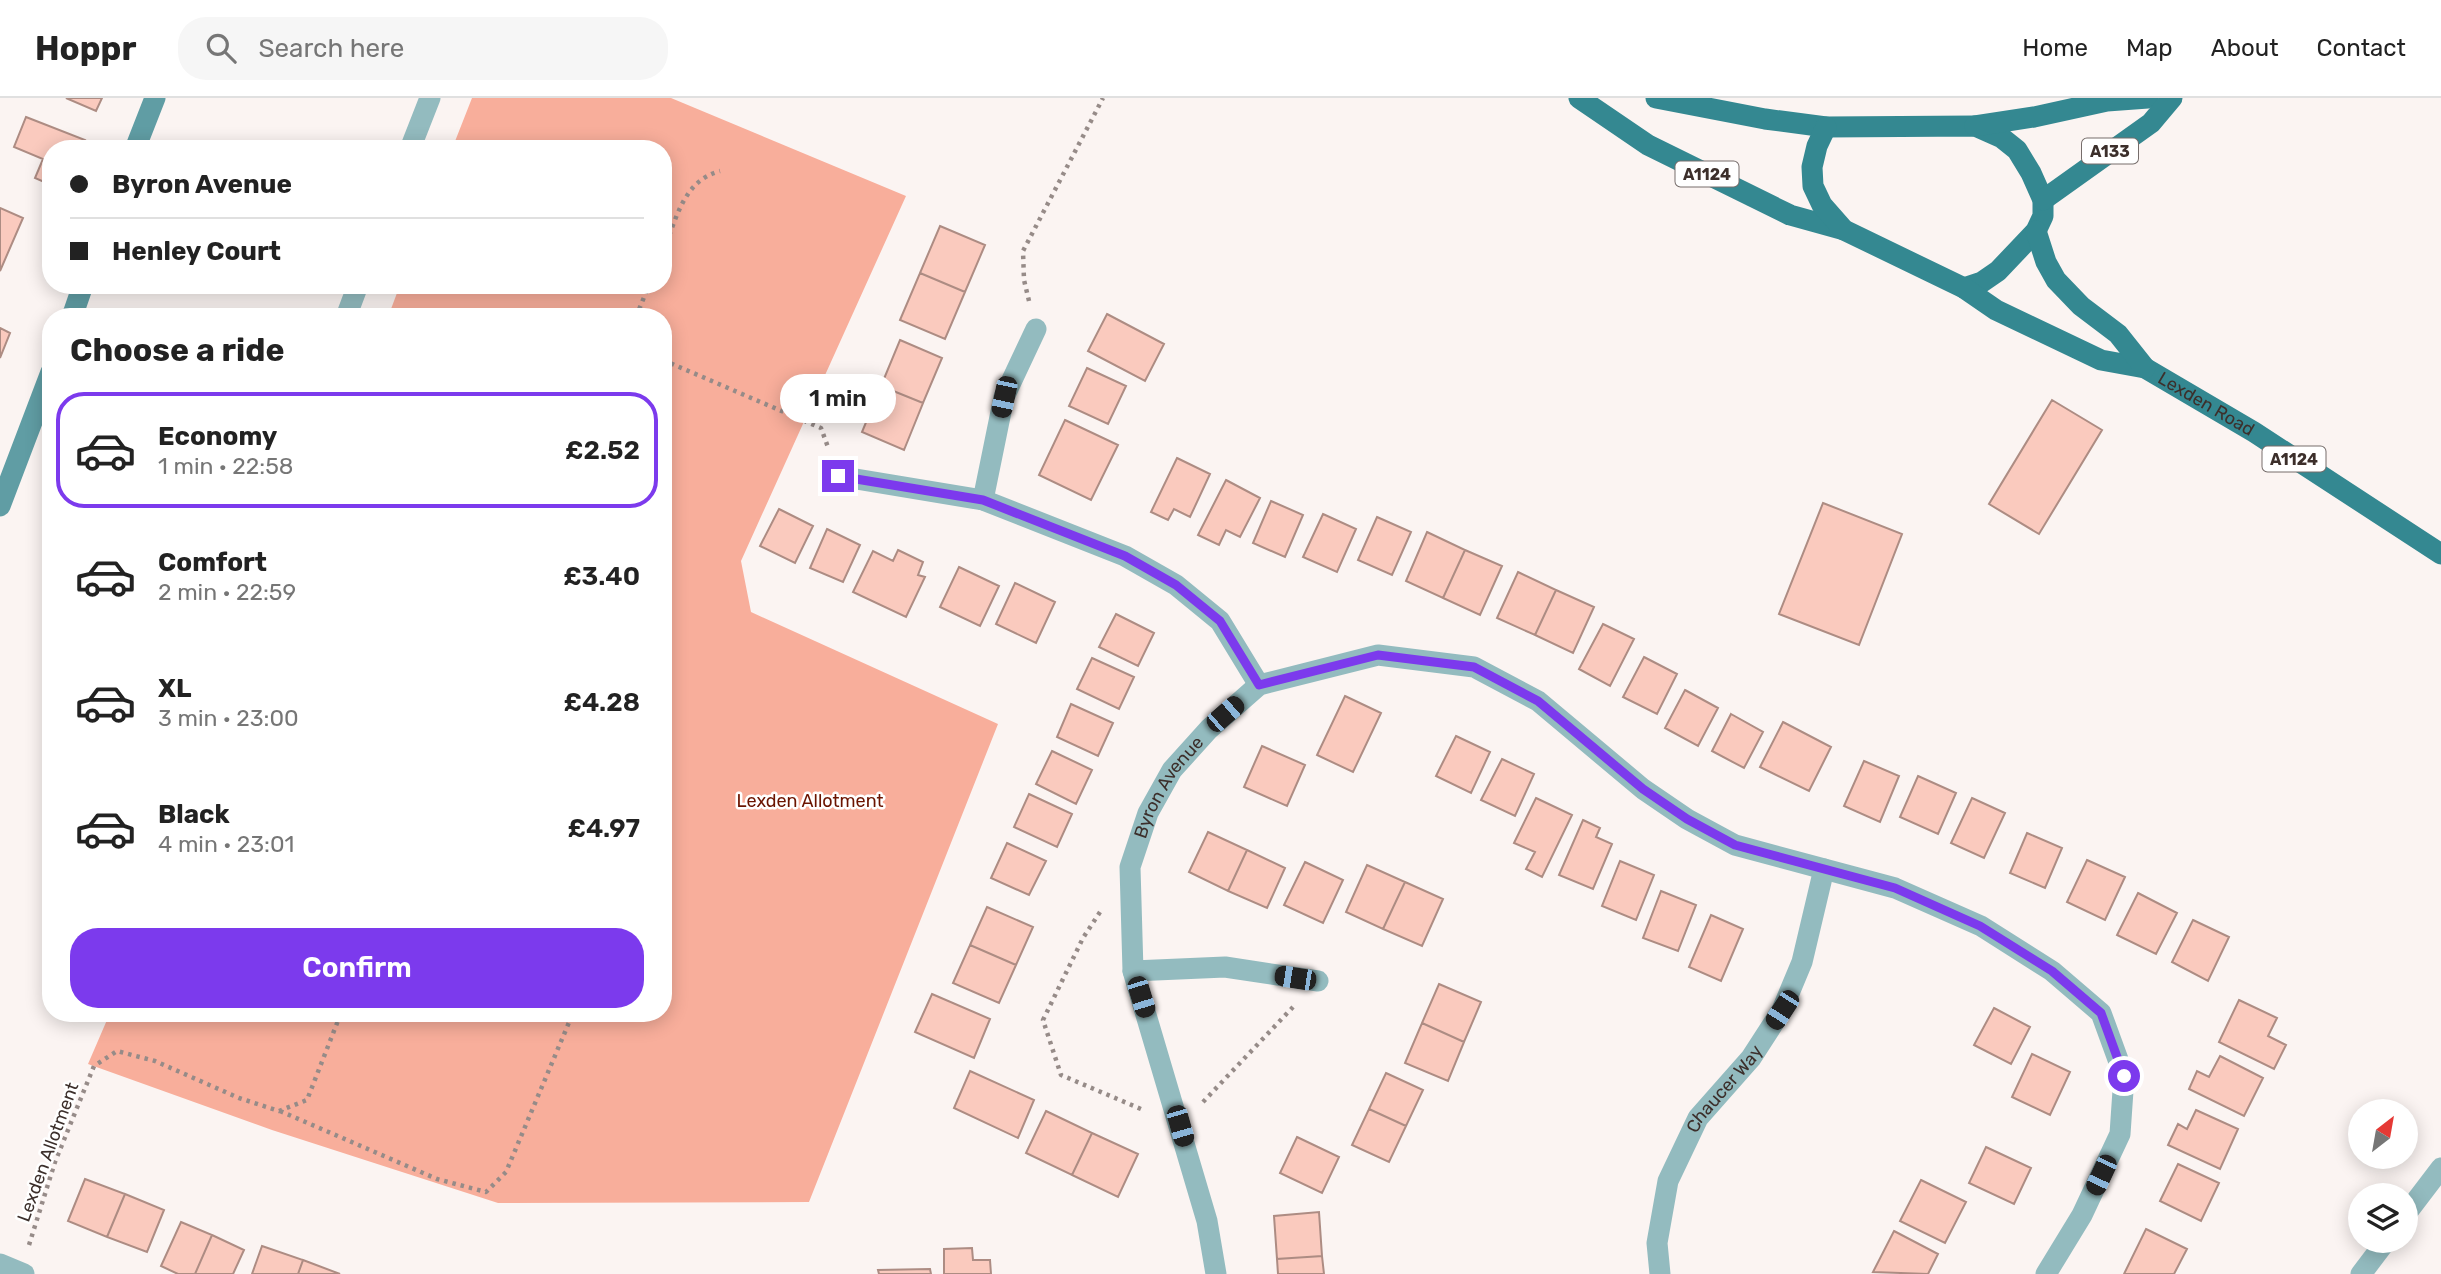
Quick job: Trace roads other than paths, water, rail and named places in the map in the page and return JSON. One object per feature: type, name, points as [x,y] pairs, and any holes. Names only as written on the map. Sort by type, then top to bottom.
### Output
[{"type":"main road","name":"A1124","points":[[1579,98],[1659,151],[1790,215],[1844,230]]},
{"type":"main road","points":[[1656,98],[1765,119],[1826,127],[1975,126],[2034,117],[2107,100],[2148,98]]},
{"type":"main road","name":"A133","points":[[2043,200],[2151,124],[2172,98]]},
{"type":"main road","points":[[1826,127],[1817,146],[1812,167],[1813,186],[1822,205],[1844,230],[1964,288],[1982,282],[1998,271],[2036,231],[2043,216],[2043,200],[2017,150],[2001,138],[1975,126]]},
{"type":"main road","name":"Lexden Road","points":[[2036,231],[2046,262],[2056,280],[2081,306],[2118,334],[2145,368]]},
{"type":"main road","name":"Lexden Road","points":[[1964,288],[1996,310],[2101,360],[2145,368],[2243,425],[2441,554]]},
{"type":"street","points":[[139,140],[155,98]]},
{"type":"street","points":[[414,140],[430,98]]},
{"type":"street","points":[[983,500],[1004,397],[1036,330]]},
{"type":"street","points":[[0,506],[42,396]]},
{"type":"street","points":[[838,476],[983,500],[1125,556],[1176,585],[1220,621],[1259,685]]},
{"type":"street","name":"Byron Avenue","points":[[1216,1274],[1208,1221],[1133,971],[1130,867],[1147,813],[1172,770],[1209,729],[1259,685],[1378,655],[1474,667],[1538,701],[1643,789],[1687,819],[1735,845],[1895,888],[1980,926],[2052,971],[2101,1013],[2124,1076],[2120,1134],[2082,1216],[2046,1274]]},
{"type":"street","name":"Chaucer Way","points":[[1660,1274],[1657,1243],[1668,1181],[1698,1118],[1751,1058],[1782,1010],[1802,962],[1824,869]]},
{"type":"street","points":[[1133,971],[1226,967],[1318,981]]},
{"type":"street","points":[[2418,1198],[2441,1168]]},
{"type":"street","points":[[2361,1274],[2377,1253]]},
{"type":"street","points":[[0,1264],[22,1273]]},
{"type":"park label","name":"Lexden Allotment","points":[[810,801]]}]
